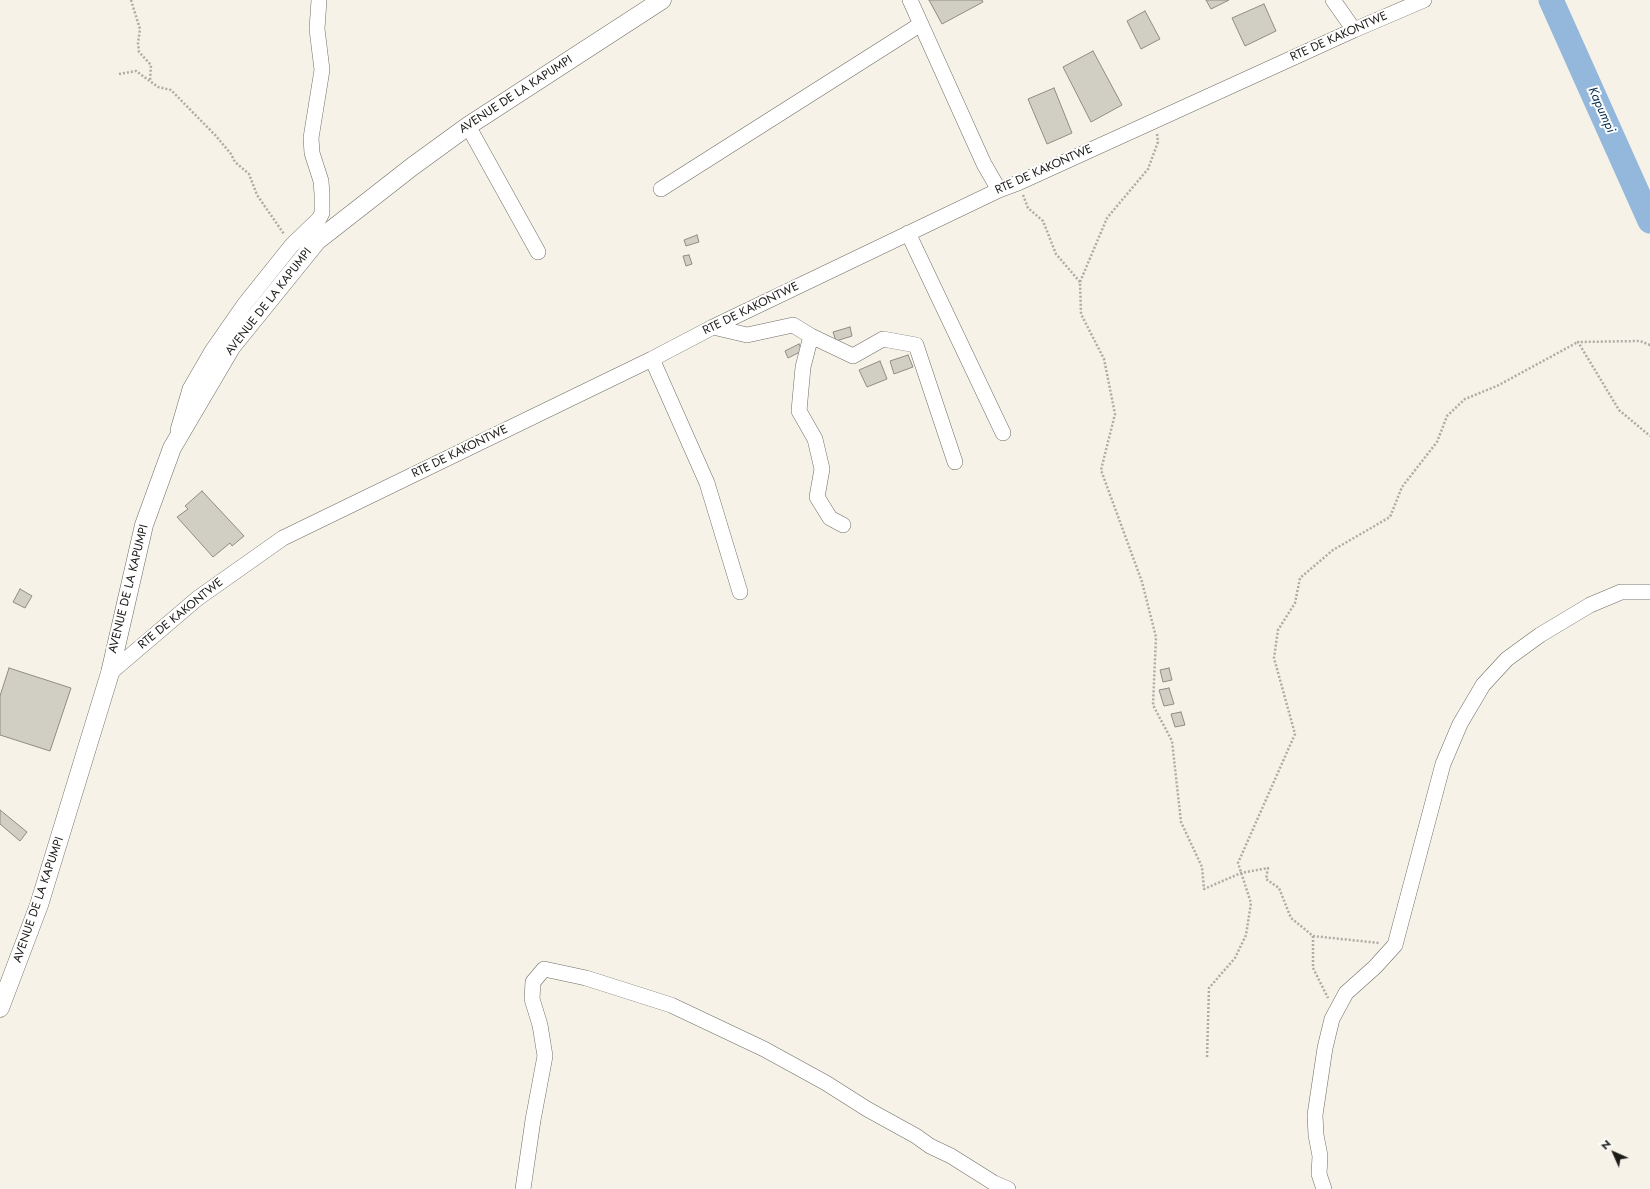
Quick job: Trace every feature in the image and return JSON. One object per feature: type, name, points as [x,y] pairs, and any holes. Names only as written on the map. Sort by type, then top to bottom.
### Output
[{"type":"main road","name":"AVENUE DE LA KAPUMPI","points":[[0,1008],[39,905],[110,673],[144,524],[172,448],[232,346],[317,241],[413,166],[468,126],[662,0]]},
{"type":"street","points":[[172,448],[190,389],[208,358],[244,305],[292,245],[319,219],[322,213],[321,181],[312,153],[310,138],[322,70],[318,29],[319,0]]},
{"type":"street","points":[[910,0],[984,164],[999,190]]},
{"type":"street","points":[[1333,0],[1354,30]]},
{"type":"street","name":"RTE DE KAKONTWE","points":[[110,673],[198,598],[283,538],[652,360],[713,327],[999,190],[1018,183],[1154,120],[1424,0]]},
{"type":"street","points":[[661,189],[921,24]]},
{"type":"street","points":[[468,126],[538,252]]},
{"type":"street","points":[[908,233],[1003,433]]},
{"type":"street","points":[[713,327],[747,335],[793,326],[853,356],[883,339],[916,345],[955,462]]},
{"type":"street","points":[[811,336],[803,367],[799,411],[815,439],[822,469],[817,497],[830,518],[843,525]]},
{"type":"street","points":[[652,360],[707,483],[740,592]]},
{"type":"street","points":[[1324,1189],[1319,1174],[1320,1156],[1316,1135],[1316,1115],[1325,1048],[1335,1013],[1346,993],[1375,967],[1395,945],[1443,764],[1460,724],[1483,685],[1507,659],[1540,635],[1590,605],[1621,592],[1650,592]]},
{"type":"street","points":[[523,1189],[533,1120],[545,1056],[540,1024],[532,999],[533,982],[544,969],[586,978],[671,1005],[764,1049],[826,1083],[867,1109],[916,1136],[930,1146],[951,1156],[994,1183],[1008,1189]]},
{"type":"path","points":[[131,0],[140,29],[138,43],[140,52],[150,65],[150,81]]},
{"type":"path","points":[[119,74],[136,71],[158,87],[171,90],[216,136],[231,154],[235,162],[249,174],[257,195],[292,245]]},
{"type":"path","points":[[1154,120],[1158,142],[1148,169],[1107,218],[1080,282],[1081,314],[1104,359],[1115,414],[1100,470],[1142,582],[1156,638],[1153,705],[1172,741],[1181,822],[1202,868],[1204,889],[1241,873],[1268,868],[1266,879],[1279,888],[1291,918],[1313,936],[1395,945]]},
{"type":"path","points":[[1018,183],[1028,208],[1043,221],[1056,254],[1080,282]]},
{"type":"path","points":[[1208,1057],[1209,988],[1235,958],[1246,935],[1251,903],[1238,863],[1295,734],[1274,658],[1278,630],[1295,603],[1300,578],[1333,550],[1390,517],[1402,487],[1437,442],[1447,416],[1465,399],[1497,386],[1578,342],[1640,341],[1650,345]]},
{"type":"path","points":[[1578,342],[1619,410],[1650,436]]},
{"type":"path","points":[[1313,936],[1313,968],[1335,1013]]},
{"type":"building","points":[[929,0],[982,0],[983,2],[942,24]]},
{"type":"building","points":[[1206,0],[1229,0],[1211,9]]},
{"type":"building","points":[[1264,4],[1276,31],[1245,46],[1232,18]]},
{"type":"building","points":[[1145,11],[1160,39],[1141,49],[1127,21]]},
{"type":"building","points":[[1093,51],[1122,105],[1091,122],[1063,67]]},
{"type":"building","points":[[1054,88],[1072,133],[1047,144],[1028,99]]},
{"type":"building","points":[[697,235],[699,242],[686,246],[684,240]]},
{"type":"building","points":[[689,255],[692,264],[686,266],[683,256]]},
{"type":"building","points":[[850,327],[852,336],[836,341],[833,332]]},
{"type":"building","points":[[799,344],[802,351],[788,358],[785,351]]},
{"type":"building","points":[[908,355],[913,367],[894,374],[890,361]]},
{"type":"building","points":[[880,361],[887,379],[867,387],[859,370]]},
{"type":"building","points":[[202,491],[244,536],[232,546],[230,543],[213,557],[177,517],[188,509],[185,506]]},
{"type":"building","points":[[20,589],[32,596],[25,608],[13,602]]},
{"type":"building","points":[[9,668],[71,688],[50,751],[0,735],[0,696]]},
{"type":"building","points":[[1169,668],[1172,680],[1163,682],[1160,670]]},
{"type":"building","points":[[1169,688],[1174,704],[1164,706],[1159,690]]},
{"type":"building","points":[[1181,712],[1185,725],[1175,727],[1171,714]]},
{"type":"building","points":[[0,810],[27,832],[20,841],[0,824]]},
{"type":"waterway","name":"Kapumpi","points":[[1551,0],[1650,221]]}]
